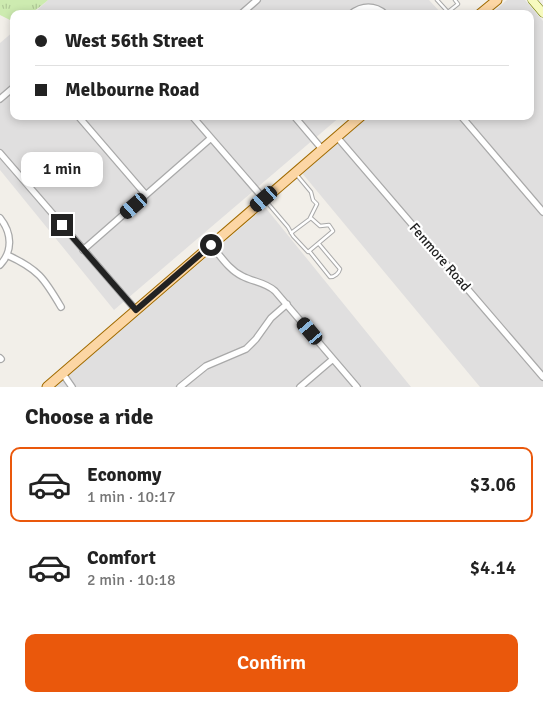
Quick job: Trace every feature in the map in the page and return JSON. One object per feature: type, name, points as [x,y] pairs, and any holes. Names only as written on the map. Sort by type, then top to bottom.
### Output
[{"type":"main road","points":[[485,10],[496,0]]},
{"type":"main road","points":[[532,0],[543,12]]},
{"type":"main road","points":[[47,387],[356,120]]},
{"type":"street","points":[[246,10],[257,0]]},
{"type":"street","points":[[357,10],[371,7],[381,10]]},
{"type":"street","points":[[0,99],[10,90]]},
{"type":"street","points":[[81,120],[146,195]]},
{"type":"street","points":[[195,120],[264,199]]},
{"type":"street","points":[[297,120],[322,150]]},
{"type":"street","points":[[463,120],[543,212]]},
{"type":"street","name":"Fenmore Road","points":[[337,137],[543,377]]},
{"type":"street","points":[[83,250],[211,138]]},
{"type":"street","points":[[0,153],[136,310]]},
{"type":"street","points":[[0,218],[9,235],[10,246],[7,255],[0,265]]},
{"type":"street","points":[[211,245],[235,272],[245,278],[268,285],[287,304],[357,387]]},
{"type":"street","points":[[7,255],[26,264],[37,272],[46,282],[61,307]]},
{"type":"street","points":[[180,387],[204,368],[246,349],[256,339],[271,318],[287,304]]},
{"type":"street","points":[[300,387],[333,358]]},
{"type":"street","points":[[63,374],[72,387]]},
{"type":"lane","points":[[437,0],[446,10]]},
{"type":"lane","points":[[450,10],[458,4],[456,0]]},
{"type":"lane","points":[[291,233],[310,218],[317,206],[311,196],[311,192],[295,173]]},
{"type":"lane","points":[[264,199],[306,251],[310,252],[330,277],[334,277],[340,269],[319,244]]},
{"type":"lane","points":[[310,218],[320,226],[329,225],[333,230],[310,252]]},
{"type":"shaded area","points":[[48,0],[429,0],[438,10],[37,10]]},
{"type":"shaded area","points":[[507,0],[525,0],[534,10],[496,10]]},
{"type":"shaded area","points":[[534,10],[543,21],[543,387],[480,387],[302,173],[364,120],[534,120]]},
{"type":"shaded area","points":[[10,34],[10,120],[336,120],[114,310],[0,170],[0,43]]},
{"type":"shaded area","points":[[265,207],[411,387],[55,387]]},
{"type":"green space","points":[[0,0],[48,0],[35,10],[10,10],[10,20],[0,15]]},
{"type":"route","points":[[62,225],[136,310],[211,245]]}]
